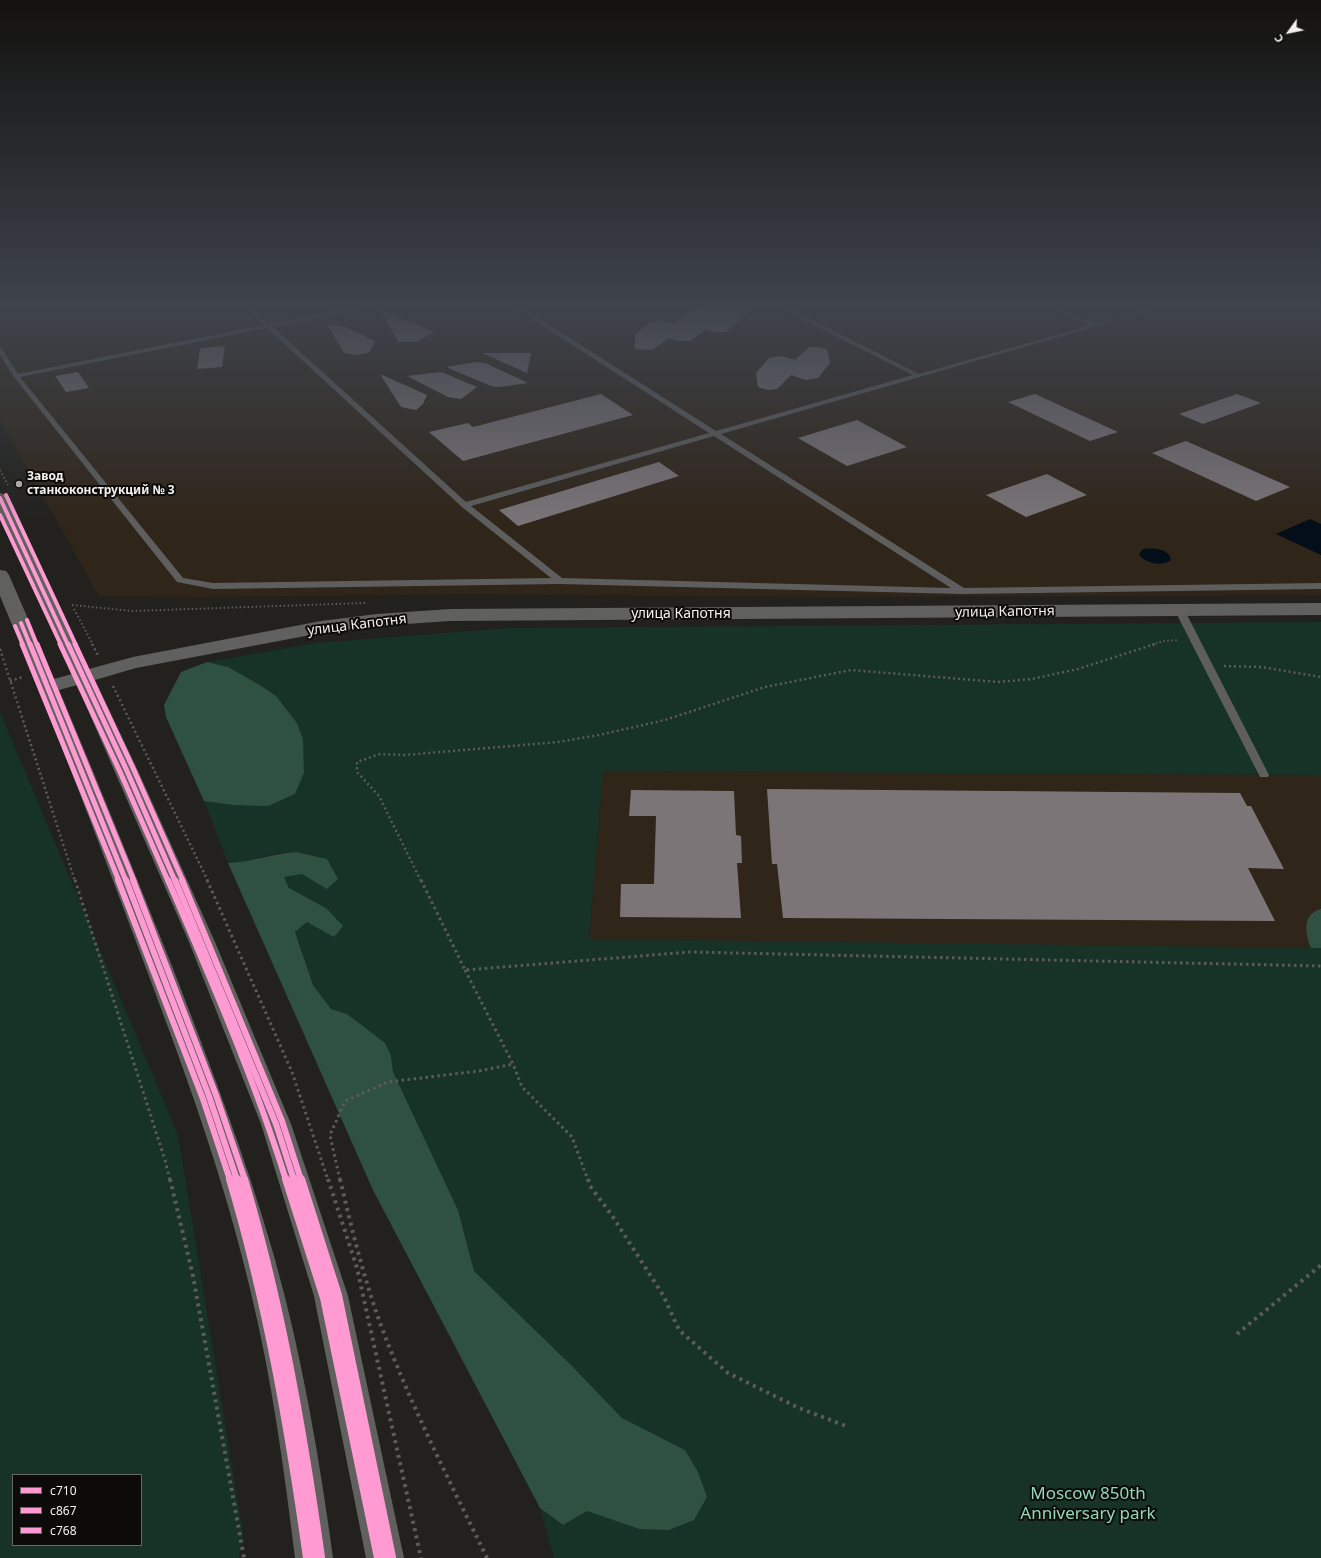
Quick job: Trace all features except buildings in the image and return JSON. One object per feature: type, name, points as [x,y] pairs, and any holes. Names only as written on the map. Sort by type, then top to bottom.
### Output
[{"type":"main road","points":[[0,498],[127,771],[202,942],[276,1124],[332,1296],[385,1558]]},
{"type":"main road","points":[[0,575],[5,600],[48,687],[129,889],[186,1035],[232,1165],[259,1259],[284,1372],[305,1484],[314,1558]]},
{"type":"main road","name":"улица Капотня","points":[[48,687],[133,663],[321,627],[377,620],[450,615],[1321,609]]},
{"type":"lane","points":[[20,381],[180,580],[213,586],[560,582],[962,591],[1321,586]]},
{"type":"lane","points":[[327,381],[465,505],[560,582]]},
{"type":"lane","points":[[632,381],[962,591]]},
{"type":"lane","points":[[465,505],[903,381]]},
{"type":"lane","points":[[1178,609],[1264,775]]},
{"type":"path","points":[[846,1426],[799,1408],[735,1377],[679,1330],[663,1295],[611,1214],[590,1186],[572,1137],[522,1087],[513,1064],[379,796],[357,772],[357,762],[370,756],[389,752],[405,754],[558,742],[665,720],[765,687],[851,670],[891,672],[998,682],[1032,679],[1078,668],[1163,641],[1194,638]]},
{"type":"path","points":[[0,648],[164,1160],[193,1276],[244,1558]]},
{"type":"path","points":[[1208,666],[1261,667],[1321,677]]},
{"type":"path","points":[[465,970],[690,952],[1321,966]]},
{"type":"path","points":[[487,1558],[415,1408],[380,1319],[349,1218],[330,1135],[345,1101],[388,1082],[479,1071],[513,1064]]},
{"type":"path","points":[[1237,1334],[1321,1265]]},
{"type":"shaded area","points":[[0,381],[1321,381],[1321,595],[829,597],[466,594],[198,597],[99,596],[0,420]]},
{"type":"shaded area","points":[[603,771],[1321,775],[1321,948],[589,939]]},
{"type":"green space","name":"Moscow 850th Anniversary park","points":[[1321,622],[1321,775],[603,771],[589,939],[1321,948],[1321,1558],[554,1558],[540,1508],[563,1525],[587,1511],[639,1529],[685,1450],[622,1418],[571,1365],[474,1271],[458,1210],[393,1072],[391,1056],[347,1014],[331,1009],[313,985],[295,932],[326,908],[289,888],[283,876],[302,874],[327,859],[304,853],[287,852],[228,863],[204,801],[233,805],[295,794],[304,773],[303,739],[297,723],[276,696],[228,667],[207,662],[316,643],[509,628]]},
{"type":"green space","points":[[207,662],[228,667],[260,685],[276,696],[297,723],[303,739],[304,773],[295,794],[268,806],[233,805],[204,801],[166,717],[164,705],[181,672]]},
{"type":"green space","points":[[0,712],[178,1135],[243,1534],[239,1558],[0,1558]]},
{"type":"green space","points":[[297,852],[327,859],[338,879],[327,889],[302,874],[284,877],[289,888],[326,908],[343,926],[334,937],[307,922],[295,932],[313,985],[331,1009],[347,1014],[385,1043],[391,1056],[393,1072],[458,1210],[474,1271],[571,1365],[622,1418],[685,1450],[698,1472],[707,1497],[694,1520],[669,1530],[639,1529],[587,1511],[563,1525],[540,1508],[373,1190],[228,863]]},
{"type":"green space","points":[[1321,909],[1321,948],[1311,948],[1307,936],[1308,920],[1315,911]]},
{"type":"water","points":[[1310,519],[1321,524],[1321,555],[1276,534]]},
{"type":"water","points":[[1143,549],[1163,550],[1171,558],[1170,561],[1158,564],[1149,562],[1139,554]]},
{"type":"transit line","name":"с768","points":[[6,495],[133,768],[208,939],[282,1121],[338,1295],[392,1557]]},
{"type":"transit line","name":"с710","points":[[0,498],[127,771],[202,942],[276,1124],[331,1296],[385,1558]]},
{"type":"transit line","name":"с867","points":[[0,515],[121,774],[196,945],[269,1126],[324,1298],[378,1558]]},
{"type":"transit line","name":"с768","points":[[27,620],[119,844],[207,1071],[240,1165],[267,1261],[289,1359],[321,1557]]},
{"type":"transit line","name":"с710","points":[[21,623],[130,891],[200,1073],[233,1166],[260,1263],[282,1360],[314,1558]]},
{"type":"transit line","name":"с867","points":[[15,626],[142,942],[219,1144],[253,1263],[275,1361],[307,1558]]},
{"type":"place","name":"Завод станкоконструкций № 3","points":[[19,484]]}]
